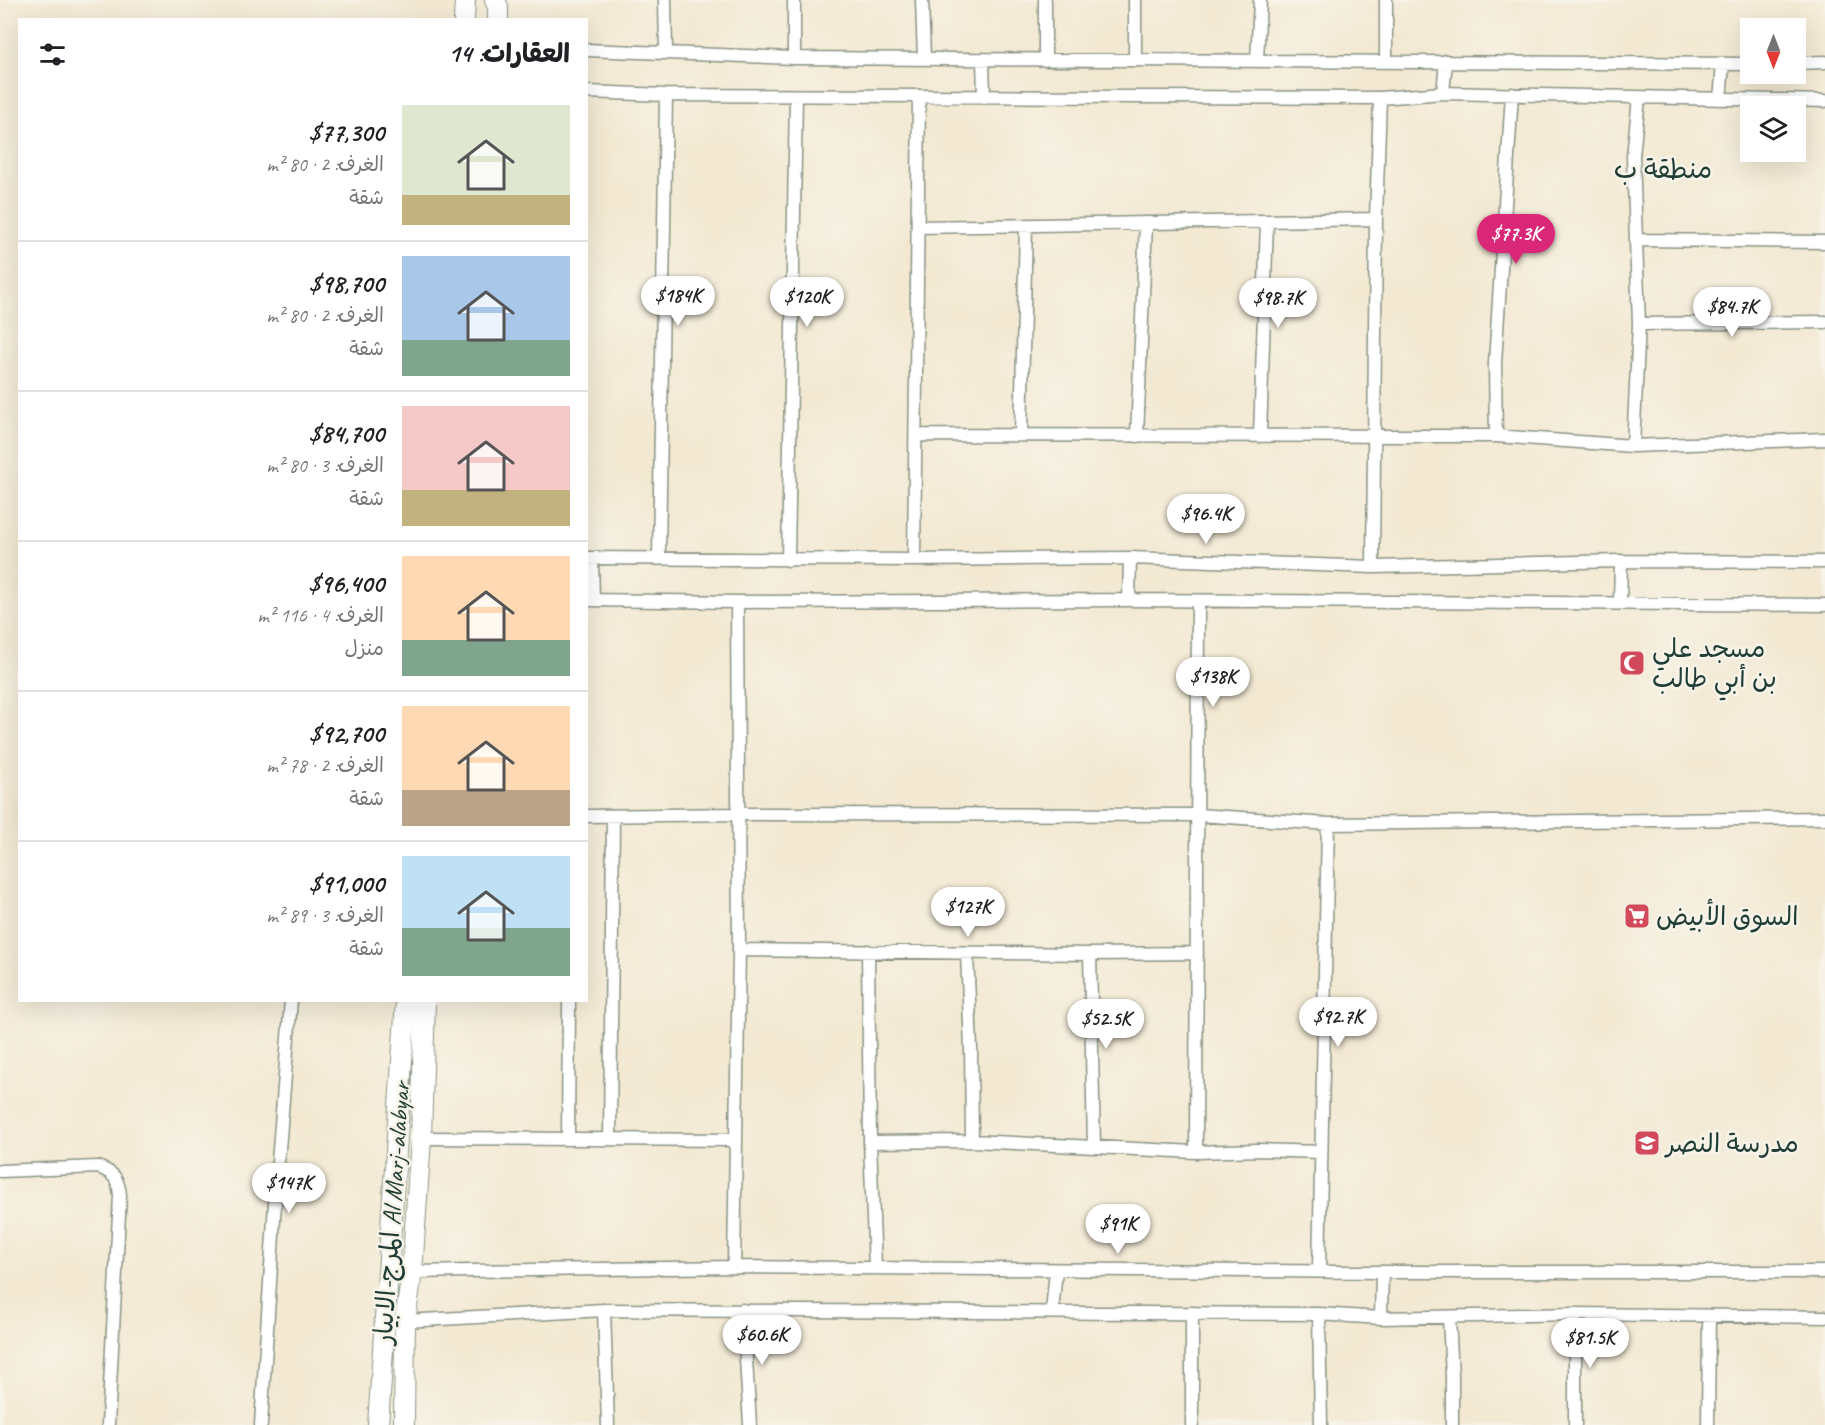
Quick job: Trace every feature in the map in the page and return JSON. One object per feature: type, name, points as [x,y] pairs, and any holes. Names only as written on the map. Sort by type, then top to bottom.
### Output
[{"type":"main road","points":[[464,18],[465,0]]},
{"type":"main road","points":[[495,0],[498,7],[498,18]]},
{"type":"main road","name":"المرج-الابيار Al Marj-alabyar","points":[[378,1425],[406,1002]]},
{"type":"main road","name":"المرج-الابيار Al Marj-alabyar","points":[[404,1425],[405,1321],[412,1272],[422,1138],[425,1002]]},
{"type":"street","points":[[665,0],[666,52]]},
{"type":"street","points":[[794,0],[794,58]]},
{"type":"street","points":[[922,0],[924,59]]},
{"type":"street","points":[[1045,0],[1045,60]]},
{"type":"street","points":[[1135,0],[1135,60]]},
{"type":"street","points":[[1257,60],[1260,0]]},
{"type":"street","points":[[1386,0],[1386,61]]},
{"type":"street","points":[[588,50],[794,58],[1740,64]]},
{"type":"street","points":[[983,59],[984,97]]},
{"type":"street","points":[[1443,93],[1446,61]]},
{"type":"street","points":[[1806,63],[1825,62]]},
{"type":"street","points":[[1720,99],[1723,64]]},
{"type":"street","points":[[588,92],[796,96],[1380,98],[1443,93],[1825,101]]},
{"type":"street","points":[[1496,436],[1495,363],[1512,94]]},
{"type":"street","points":[[659,558],[666,95]]},
{"type":"street","points":[[788,560],[796,96]]},
{"type":"street","points":[[914,560],[919,96]]},
{"type":"street","points":[[1373,567],[1376,219],[1380,98]]},
{"type":"street","points":[[1633,446],[1639,324],[1633,156],[1639,98]]},
{"type":"street","points":[[918,227],[1376,219]]},
{"type":"street","points":[[1260,435],[1267,221]]},
{"type":"street","points":[[1137,435],[1146,224]]},
{"type":"street","points":[[1021,435],[1026,226]]},
{"type":"street","points":[[1636,240],[1825,242]]},
{"type":"street","points":[[1639,324],[1825,322]]},
{"type":"street","points":[[916,435],[1496,436],[1633,446],[1825,439]]},
{"type":"street","points":[[1825,562],[1621,561],[1373,567],[1130,558],[914,560],[589,558],[590,600],[737,602],[1129,600],[1825,606]]},
{"type":"street","points":[[1129,600],[1130,558]]},
{"type":"street","points":[[1620,603],[1621,561]]},
{"type":"street","points":[[1196,1152],[1198,601]]},
{"type":"street","points":[[734,1267],[739,950],[737,602]]},
{"type":"street","points":[[588,816],[1198,815],[1328,824],[1825,818]]},
{"type":"street","points":[[610,1139],[613,816]]},
{"type":"street","points":[[1319,1271],[1328,824]]},
{"type":"street","points":[[739,950],[1090,954],[1197,952]]},
{"type":"street","points":[[868,951],[870,1142],[875,1268]]},
{"type":"street","points":[[967,953],[972,1142]]},
{"type":"street","points":[[1090,954],[1094,1147]]},
{"type":"street","points":[[261,1425],[291,1002]]},
{"type":"street","points":[[568,1138],[569,1002]]},
{"type":"street","points":[[422,1138],[736,1140]]},
{"type":"street","points":[[870,1142],[972,1142],[1196,1152],[1259,1150],[1321,1152]]},
{"type":"street","points":[[0,1171],[98,1167],[112,1172],[118,1180],[120,1195],[108,1425]]},
{"type":"street","points":[[412,1272],[734,1267],[1382,1272],[1825,1272]]},
{"type":"street","points":[[1052,1312],[1056,1270]]},
{"type":"street","points":[[1381,1318],[1382,1272]]},
{"type":"street","points":[[405,1321],[604,1310],[1319,1314],[1381,1318],[1575,1314],[1825,1317]]},
{"type":"street","points":[[604,1310],[608,1425]]},
{"type":"street","points":[[743,1310],[750,1425]]},
{"type":"street","points":[[1192,1313],[1192,1425]]},
{"type":"street","points":[[1319,1314],[1321,1425]]},
{"type":"street","points":[[1575,1314],[1575,1425]]},
{"type":"street","points":[[1708,1425],[1709,1316]]},
{"type":"street","points":[[1449,1317],[1452,1425]]},
{"type":"place","name":"مسجد علي بن أبي طالب","points":[[1632,663]]},
{"type":"place","name":"السوق الأبيض","points":[[1637,916]]},
{"type":"place","name":"مدرسة النصر","points":[[1647,1143]]},
{"type":"district","name":"منطقة ب","points":[[1663,169]]}]
